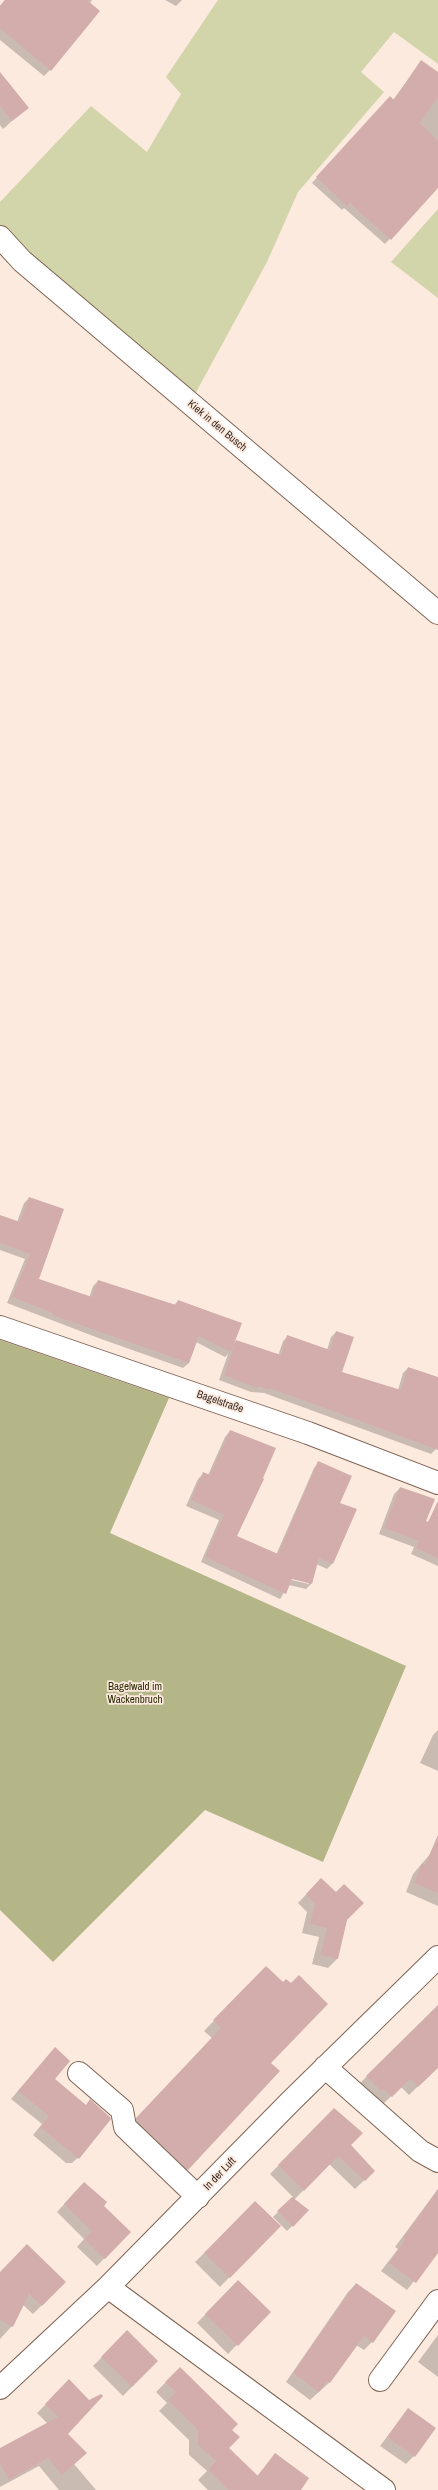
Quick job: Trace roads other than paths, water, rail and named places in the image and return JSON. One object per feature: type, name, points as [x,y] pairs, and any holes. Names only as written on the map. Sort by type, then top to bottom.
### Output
[{"type":"street","name":"Kiek in den Busch","points":[[0,237],[22,261],[438,612]]},
{"type":"street","name":"Bagelstraße","points":[[0,1327],[301,1431],[438,1483]]},
{"type":"street","name":"In der Luft","points":[[2,2385],[108,2288],[325,2067],[438,1957]]},
{"type":"street","points":[[325,2067],[420,2151],[438,2161]]},
{"type":"street","points":[[79,2073],[122,2110],[125,2127],[198,2197]]},
{"type":"street","points":[[108,2288],[384,2490]]},
{"type":"street","points":[[380,2380],[438,2301]]},
{"type":"park label","name":"Bagelwald im Wackenbruch","points":[[135,1693]]}]
